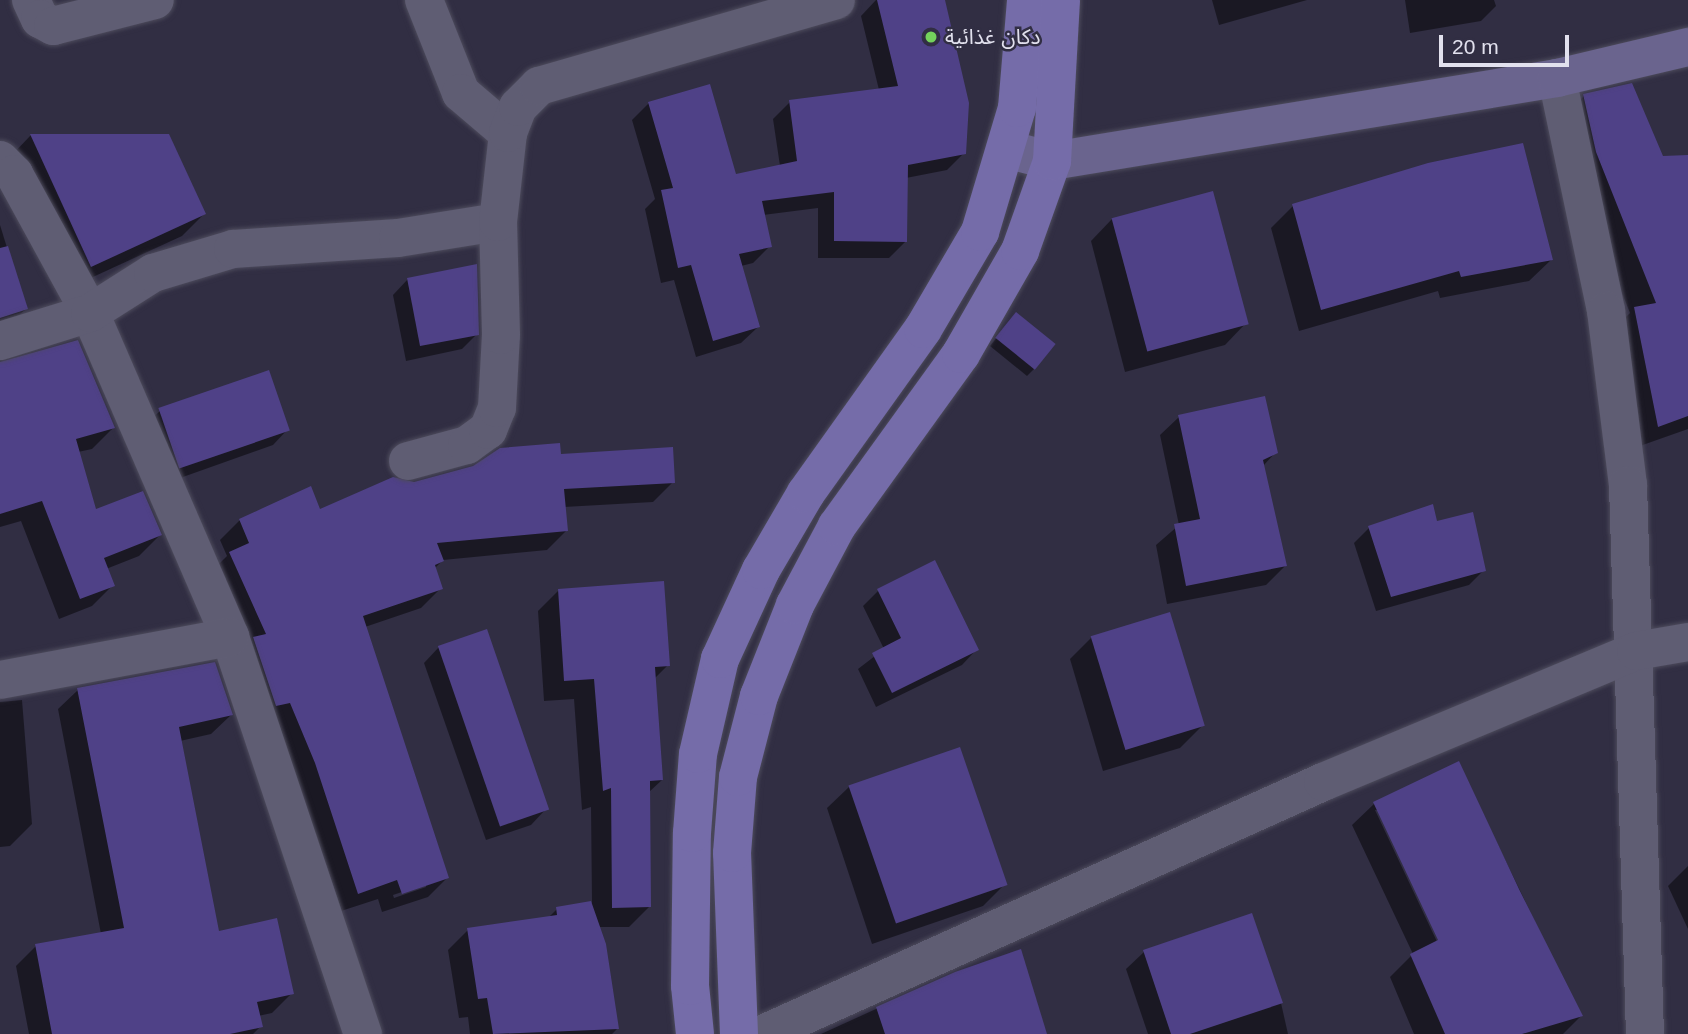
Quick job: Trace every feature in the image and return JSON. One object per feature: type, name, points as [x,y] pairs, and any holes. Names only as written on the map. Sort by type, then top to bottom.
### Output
[{"type":"main road","points":[[695,1034],[690,986],[692,833],[698,754],[720,659],[761,570],[806,493],[923,329],[980,232],[1006,149],[1024,69],[1026,0]]},
{"type":"main road","points":[[739,1034],[732,853],[738,777],[759,696],[795,605],[837,526],[961,354],[1020,251],[1052,161],[1061,0]]},
{"type":"street","points":[[30,0],[40,19],[53,26],[155,0]]},
{"type":"street","points":[[424,0],[461,93],[508,133]]},
{"type":"street","points":[[408,461],[467,444],[488,430],[497,408],[501,335],[498,222],[508,133],[518,107],[539,86],[836,0]]},
{"type":"street","points":[[1006,149],[1052,161],[1558,78],[1688,47]]},
{"type":"street","points":[[1558,78],[1606,311],[1628,485],[1636,651],[1646,1034]]},
{"type":"street","points":[[0,160],[14,174],[90,313],[230,637],[363,1034]]},
{"type":"street","points":[[0,341],[90,313],[153,273],[233,249],[398,238],[498,222]]},
{"type":"street","points":[[0,680],[230,637]]},
{"type":"street","points":[[763,1034],[1311,787],[1636,651],[1688,642]]},
{"type":"building","points":[[877,0],[945,0],[969,103],[966,154],[908,165],[907,242],[834,241],[834,192],[762,201],[772,247],[739,254],[760,327],[713,341],[691,265],[678,268],[661,190],[673,188],[648,102],[710,84],[736,174],[797,161],[789,100],[898,86]]},
{"type":"building","points":[[1632,83],[1663,156],[1688,155],[1688,416],[1658,427],[1634,307],[1656,303],[1596,152],[1583,94]]},
{"type":"building","points":[[30,134],[169,134],[206,214],[91,267]]},
{"type":"building","points":[[1523,143],[1553,260],[1461,277],[1459,271],[1321,310],[1292,204],[1428,163]]},
{"type":"building","points":[[1213,191],[1249,324],[1147,351],[1112,218]]},
{"type":"building","points":[[8,246],[28,309],[0,318],[0,248]]},
{"type":"building","points":[[477,264],[479,335],[420,346],[407,278]]},
{"type":"building","points":[[1016,312],[1056,344],[1035,370],[995,338]]},
{"type":"building","points":[[78,340],[115,428],[76,439],[96,509],[143,491],[162,535],[104,558],[115,586],[80,599],[42,501],[0,514],[0,362]]},
{"type":"building","points":[[269,370],[290,431],[179,469],[158,408]]},
{"type":"building","points":[[1265,396],[1278,453],[1263,460],[1287,566],[1186,586],[1174,524],[1200,519],[1178,415]]},
{"type":"building","points":[[560,443],[561,454],[673,447],[675,483],[564,489],[568,531],[437,543],[444,561],[435,565],[443,589],[363,616],[449,878],[402,894],[397,880],[358,894],[315,763],[290,703],[276,706],[253,637],[266,634],[229,552],[249,543],[239,519],[311,486],[320,509],[393,477],[414,482],[473,466],[500,448]]},
{"type":"building","points":[[1433,504],[1437,521],[1473,512],[1486,571],[1391,597],[1368,526]]},
{"type":"building","points":[[935,560],[979,650],[892,693],[872,653],[901,638],[877,589]]},
{"type":"building","points":[[664,581],[670,666],[655,667],[663,780],[650,781],[651,907],[612,908],[611,788],[603,791],[594,679],[564,681],[558,589]]},
{"type":"building","points":[[1170,612],[1205,726],[1125,750],[1091,636]]},
{"type":"building","points":[[487,629],[549,810],[500,827],[438,646]]},
{"type":"building","points":[[215,662],[233,715],[179,727],[219,931],[277,918],[294,994],[257,1002],[263,1027],[230,1034],[52,1034],[35,944],[124,928],[77,688]]},
{"type":"building","points":[[960,747],[1008,885],[896,923],[848,785]]},
{"type":"building","points":[[1459,761],[1583,1016],[1522,1034],[1445,1034],[1410,954],[1438,940],[1373,802]]},
{"type":"building","points":[[591,901],[606,944],[619,1029],[493,1034],[487,998],[478,999],[467,928],[557,915],[556,907]]},
{"type":"building","points":[[1252,913],[1283,1003],[1190,1034],[1171,1034],[1143,950]]},
{"type":"building","points":[[1021,949],[1047,1034],[885,1034],[876,1007],[955,972]]},
{"type":"place","name":"دكان غذائية","points":[[931,37]]}]
